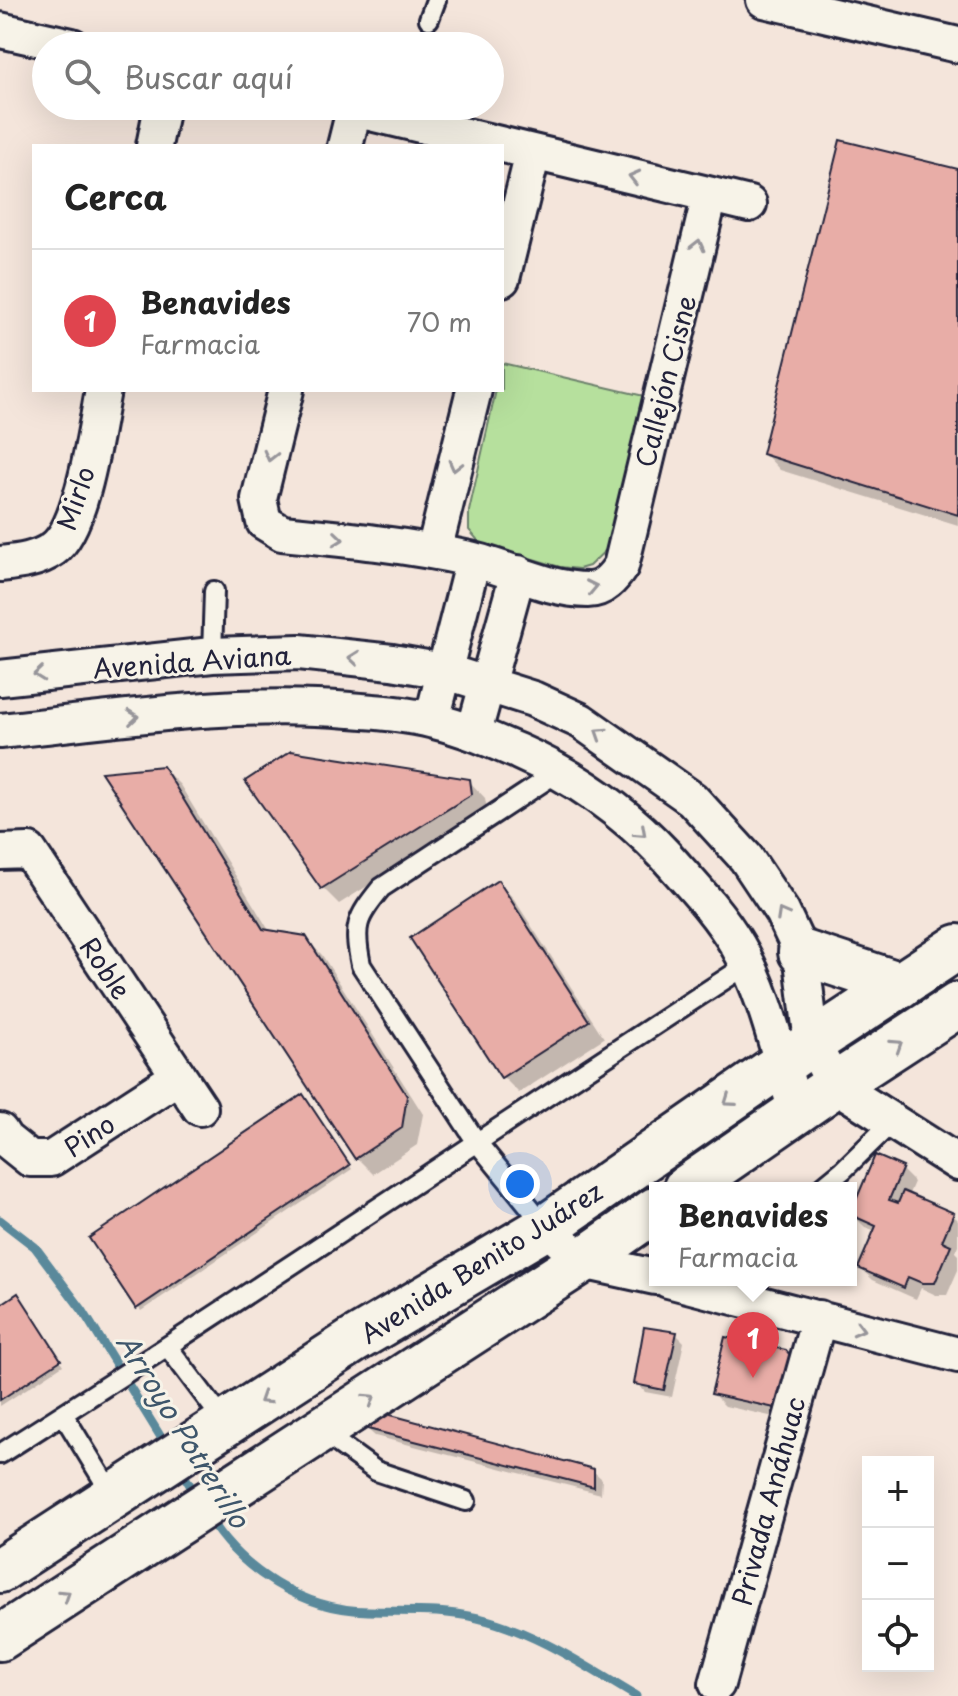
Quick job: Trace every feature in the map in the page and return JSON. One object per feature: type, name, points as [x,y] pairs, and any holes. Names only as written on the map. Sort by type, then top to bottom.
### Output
[{"type":"street","points":[[764,0],[958,45]]},
{"type":"street","points":[[0,30],[32,37]]},
{"type":"street","points":[[154,144],[159,120]]},
{"type":"street","points":[[345,144],[351,120]]},
{"type":"street","points":[[402,120],[497,144]]},
{"type":"street","points":[[504,146],[749,204]]},
{"type":"street","points":[[504,271],[533,153]]},
{"type":"street","name":"Callejón Cisne","points":[[518,573],[570,589],[592,590],[610,581],[621,566],[710,195]]},
{"type":"street","name":"Mirlo","points":[[0,564],[28,561],[55,548],[70,529],[80,499],[103,392]]},
{"type":"street","points":[[286,392],[259,499],[264,522],[282,533],[434,551],[518,573],[474,732]]},
{"type":"street","points":[[434,551],[474,392]]},
{"type":"street","points":[[432,720],[473,560]]},
{"type":"street","name":"Avenida Aviana","points":[[0,678],[212,655],[299,652],[444,671],[533,699],[581,721],[692,799],[746,858],[782,912],[801,952],[796,1111]]},
{"type":"street","name":"Avenida Aviana","points":[[0,731],[237,707],[301,705],[390,713],[432,720],[474,732],[561,770],[611,804],[653,842],[702,896],[738,946],[771,1028],[797,1054]]},
{"type":"street","name":"Roble","points":[[0,852],[29,851],[200,1108]]},
{"type":"street","name":"Avenida Benito Juárez","points":[[0,1570],[353,1341],[546,1227],[958,947]]},
{"type":"street","points":[[801,952],[901,985]]},
{"type":"street","points":[[695,1182],[958,1005]]},
{"type":"street","points":[[797,1054],[835,1085],[958,1163]]},
{"type":"street","name":"Pino","points":[[0,1131],[5,1139],[30,1159],[51,1159],[179,1076]]},
{"type":"street","name":"Avenida Benito Juárez","points":[[0,1638],[582,1261],[649,1214]]},
{"type":"street","points":[[546,1227],[582,1261],[649,1276]]},
{"type":"street","points":[[693,1286],[958,1355]]},
{"type":"street","name":"Privada Anáhuac","points":[[717,1684],[819,1318]]},
{"type":"lane","points":[[429,19],[436,0]]},
{"type":"lane","points":[[212,655],[214,591]]},
{"type":"lane","points":[[546,1227],[476,1141],[361,965],[355,934],[363,910],[381,888],[561,770]]},
{"type":"lane","points":[[0,1454],[747,965]]},
{"type":"lane","points":[[828,1182],[892,1122]]},
{"type":"lane","points":[[160,1352],[215,1431]]},
{"type":"lane","points":[[63,1414],[123,1489]]},
{"type":"lane","points":[[321,1431],[376,1471],[466,1501]]},
{"type":"green space","points":[[504,363],[644,396],[610,546],[589,566],[579,569],[560,567],[480,543],[469,530],[469,511],[496,392],[504,392]]},
{"type":"building","points":[[840,140],[958,169],[958,515],[762,454]]},
{"type":"building","points":[[291,751],[470,779],[472,794],[321,889],[245,781]]},
{"type":"building","points":[[163,766],[263,929],[306,936],[407,1096],[402,1128],[355,1159],[101,772]]},
{"type":"building","points":[[498,880],[589,1021],[501,1078],[410,938]]},
{"type":"building","points":[[303,1094],[350,1165],[136,1309],[89,1238]]},
{"type":"building","points":[[875,1155],[903,1167],[889,1200],[898,1203],[903,1191],[954,1213],[942,1241],[951,1245],[935,1283],[922,1283],[908,1277],[904,1288],[858,1268],[876,1226],[857,1218],[857,1198]]},
{"type":"building","points":[[18,1293],[61,1360],[0,1400],[0,1305]]},
{"type":"building","points":[[644,1327],[677,1332],[664,1390],[634,1384]]},
{"type":"building","points":[[725,1337],[786,1350],[795,1361],[784,1410],[711,1394]]},
{"type":"building","points":[[387,1414],[594,1469],[594,1487],[364,1428]]},
{"type":"waterway","name":"Arroyo Potrerillo","points":[[0,1220],[35,1247],[83,1311],[167,1447]]},
{"type":"waterway","name":"Arroyo Potrerillo","points":[[179,1467],[196,1495]]},
{"type":"waterway","name":"Arroyo Potrerillo","points":[[207,1515],[237,1553],[255,1569],[297,1595],[344,1609],[450,1613],[499,1624],[560,1651],[636,1696]]},
{"type":"place","name":"Benavides","points":[[753,1378]]}]
